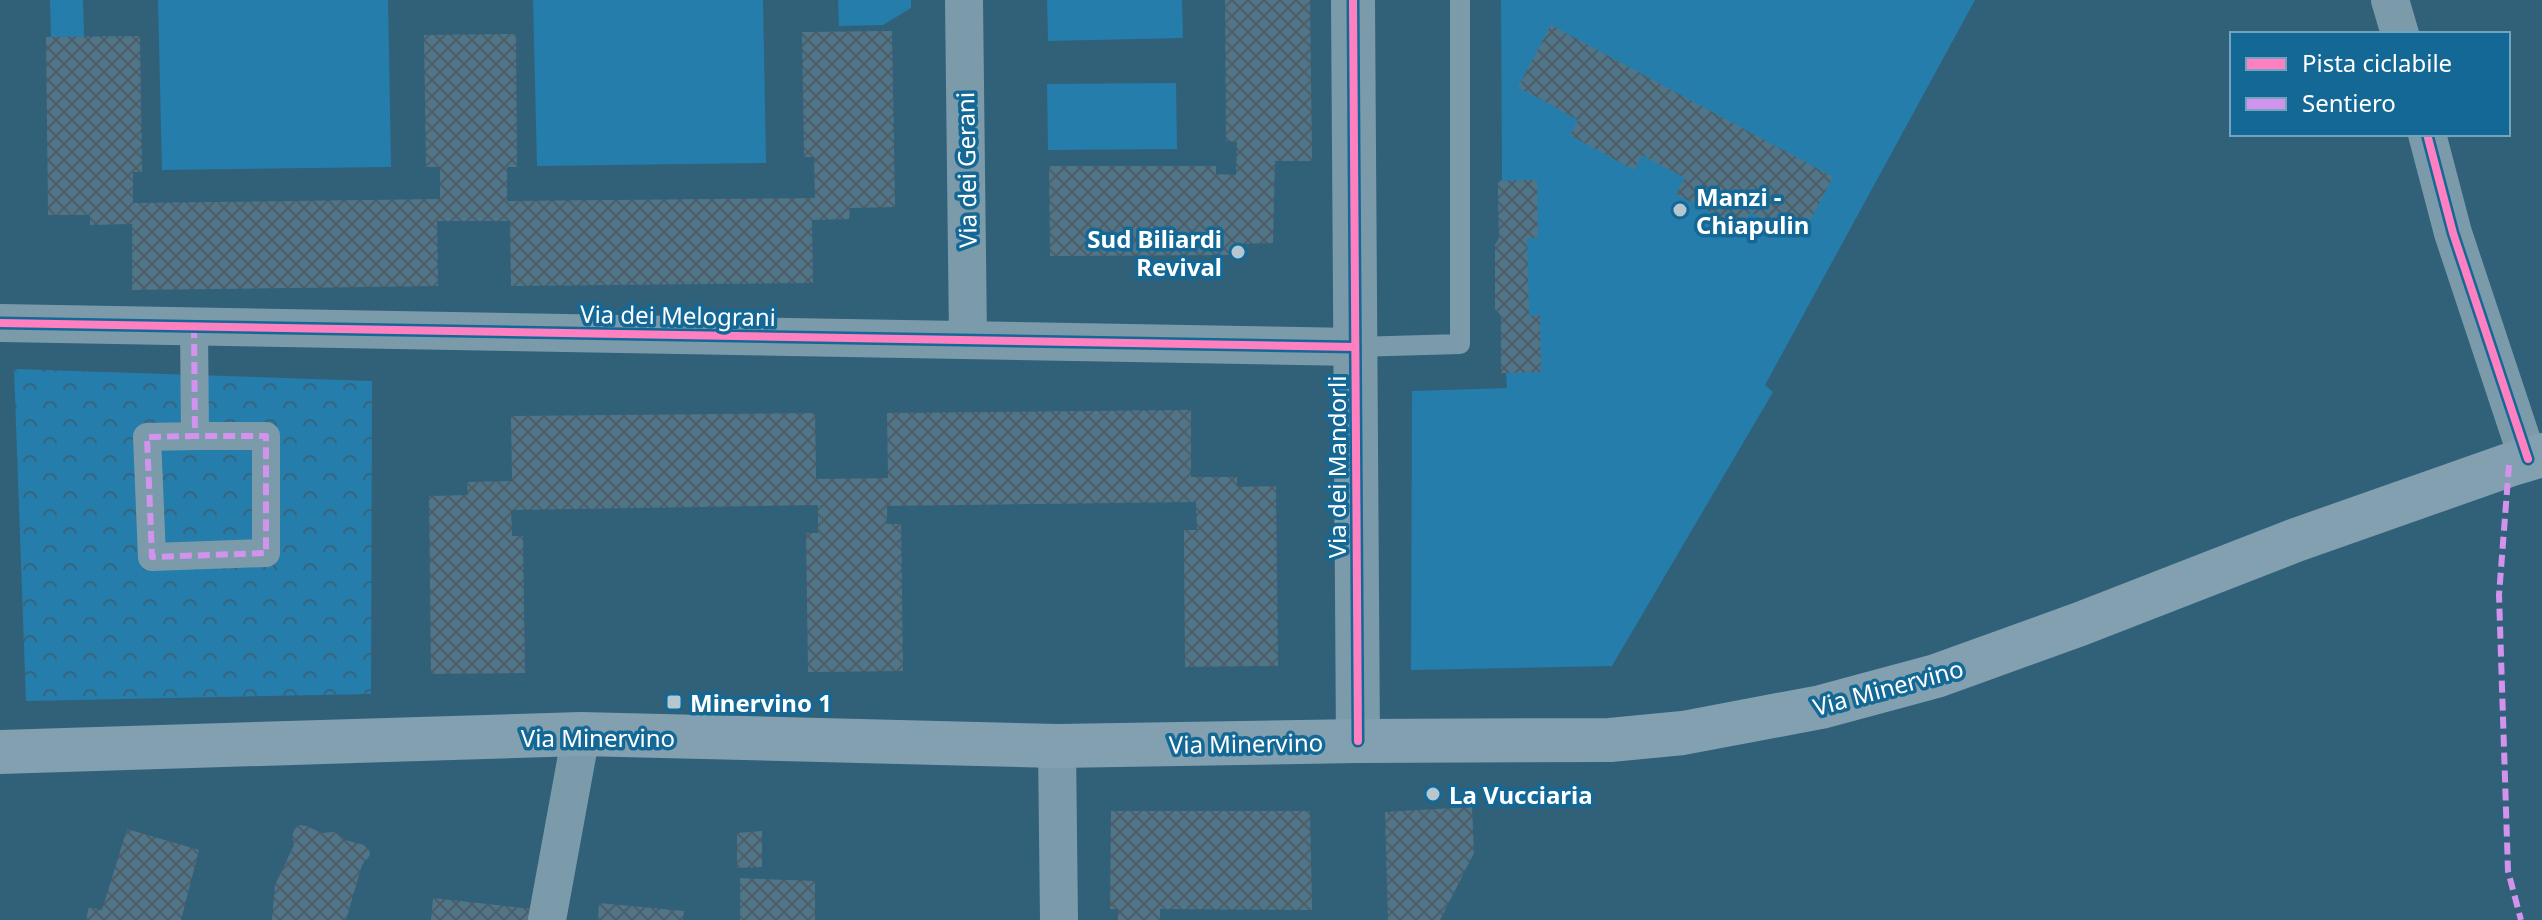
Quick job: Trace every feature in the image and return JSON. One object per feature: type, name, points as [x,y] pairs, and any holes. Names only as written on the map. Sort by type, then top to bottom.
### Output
[{"type":"main road","name":"Via Minervino","points":[[0,752],[581,734],[1057,746],[1610,740],[1683,733],[1821,707],[1985,659],[2296,540],[2535,457]]},
{"type":"street","name":"Via dei Gerani","points":[[964,0],[968,340]]},
{"type":"street","name":"Via dei Mandorli","points":[[1353,0],[1358,741]]},
{"type":"street","points":[[2390,0],[2399,32]]},
{"type":"street","points":[[2428,136],[2453,233],[2535,457]]},
{"type":"street","name":"Via dei Melograni","points":[[0,323],[1355,347]]},
{"type":"street","points":[[194,326],[195,436]]},
{"type":"street","points":[[195,436],[266,436],[266,553],[152,557],[147,437],[195,436]]},
{"type":"street","points":[[547,920],[581,734]]},
{"type":"street","points":[[1057,746],[1059,920]]},
{"type":"lane","points":[[1355,347],[1460,344],[1460,0]]},
{"type":"green space","points":[[50,0],[83,0],[84,37],[51,37]]},
{"type":"green space","points":[[158,0],[388,0],[391,167],[162,170]]},
{"type":"green space","points":[[533,0],[763,0],[766,163],[537,166]]},
{"type":"green space","points":[[838,0],[911,0],[911,8],[883,25],[839,26]]},
{"type":"green space","points":[[1047,0],[1182,0],[1183,38],[1048,41]]},
{"type":"green space","name":"Manzi - Chiapulin","points":[[1501,0],[1975,0],[1765,385],[1773,392],[1612,666],[1411,670],[1412,391],[1507,388],[1506,373],[1501,373],[1501,316],[1495,309],[1498,181],[1502,180]]},
{"type":"green space","points":[[1176,83],[1177,149],[1048,150],[1047,84]]},
{"type":"green space","points":[[14,369],[372,381],[371,694],[26,701]]},
{"type":"building","points":[[1225,0],[1310,0],[1312,161],[1275,161],[1273,243],[1239,244],[1238,255],[1050,256],[1049,166],[1216,166],[1216,174],[1236,175],[1237,142],[1226,141]]},
{"type":"building","points":[[1551,25],[1833,177],[1800,239],[1750,212],[1741,229],[1676,194],[1685,178],[1642,155],[1634,170],[1570,135],[1578,120],[1518,87]]},
{"type":"building","points":[[892,31],[895,207],[850,208],[849,219],[812,220],[813,283],[511,286],[510,221],[437,221],[438,286],[132,290],[132,224],[90,225],[90,215],[48,215],[46,37],[140,36],[142,172],[133,172],[133,203],[440,199],[440,167],[426,167],[424,35],[516,34],[517,167],[507,167],[507,201],[815,198],[814,157],[804,157],[802,32]]},
{"type":"building","points":[[1537,180],[1538,238],[1527,238],[1529,316],[1540,315],[1541,372],[1501,373],[1501,316],[1495,309],[1498,181]]},
{"type":"building","points":[[1191,410],[1191,477],[1237,477],[1237,487],[1276,486],[1278,666],[1185,667],[1184,530],[1197,530],[1196,502],[887,506],[887,524],[901,524],[903,671],[808,672],[806,533],[818,533],[818,505],[511,510],[512,536],[523,536],[525,673],[431,674],[429,496],[468,495],[467,482],[512,481],[511,416],[815,413],[816,479],[888,478],[887,413]]},
{"type":"building","points":[[1472,807],[1474,853],[1440,920],[1388,920],[1385,812]]},
{"type":"building","points":[[1111,811],[1310,811],[1312,910],[1160,909],[1160,920],[1118,920],[1118,909],[1110,909]]},
{"type":"building","points":[[299,825],[322,833],[335,832],[369,850],[370,855],[362,865],[346,920],[272,920],[275,885],[294,845],[294,830]]},
{"type":"building","points":[[127,829],[199,850],[181,920],[86,920],[89,907],[102,910]]},
{"type":"building","points":[[762,831],[762,867],[737,868],[737,833]]},
{"type":"building","points":[[740,878],[815,881],[815,920],[740,920]]},
{"type":"building","points":[[433,898],[532,909],[530,920],[431,920]]},
{"type":"building","points":[[599,903],[684,911],[683,920],[598,920]]},
{"type":"marked path","points":[[194,326],[195,436],[147,437],[152,557],[266,553],[266,436],[195,436]]},
{"type":"marked path","points":[[2509,465],[2499,595],[2508,871],[2521,920]]},
{"type":"cycle path","points":[[1353,0],[1358,741]]},
{"type":"cycle path","points":[[2428,136],[2453,233],[2528,459]]},
{"type":"cycle path","points":[[0,323],[1355,347]]},
{"type":"place","name":"Manzi - Chiapulin","points":[[1680,210]]},
{"type":"place","name":"Sud Biliardi Revival","points":[[1238,252]]},
{"type":"place","name":"Minervino 1","points":[[674,702]]},
{"type":"place","name":"La Vucciaria","points":[[1433,794]]}]
